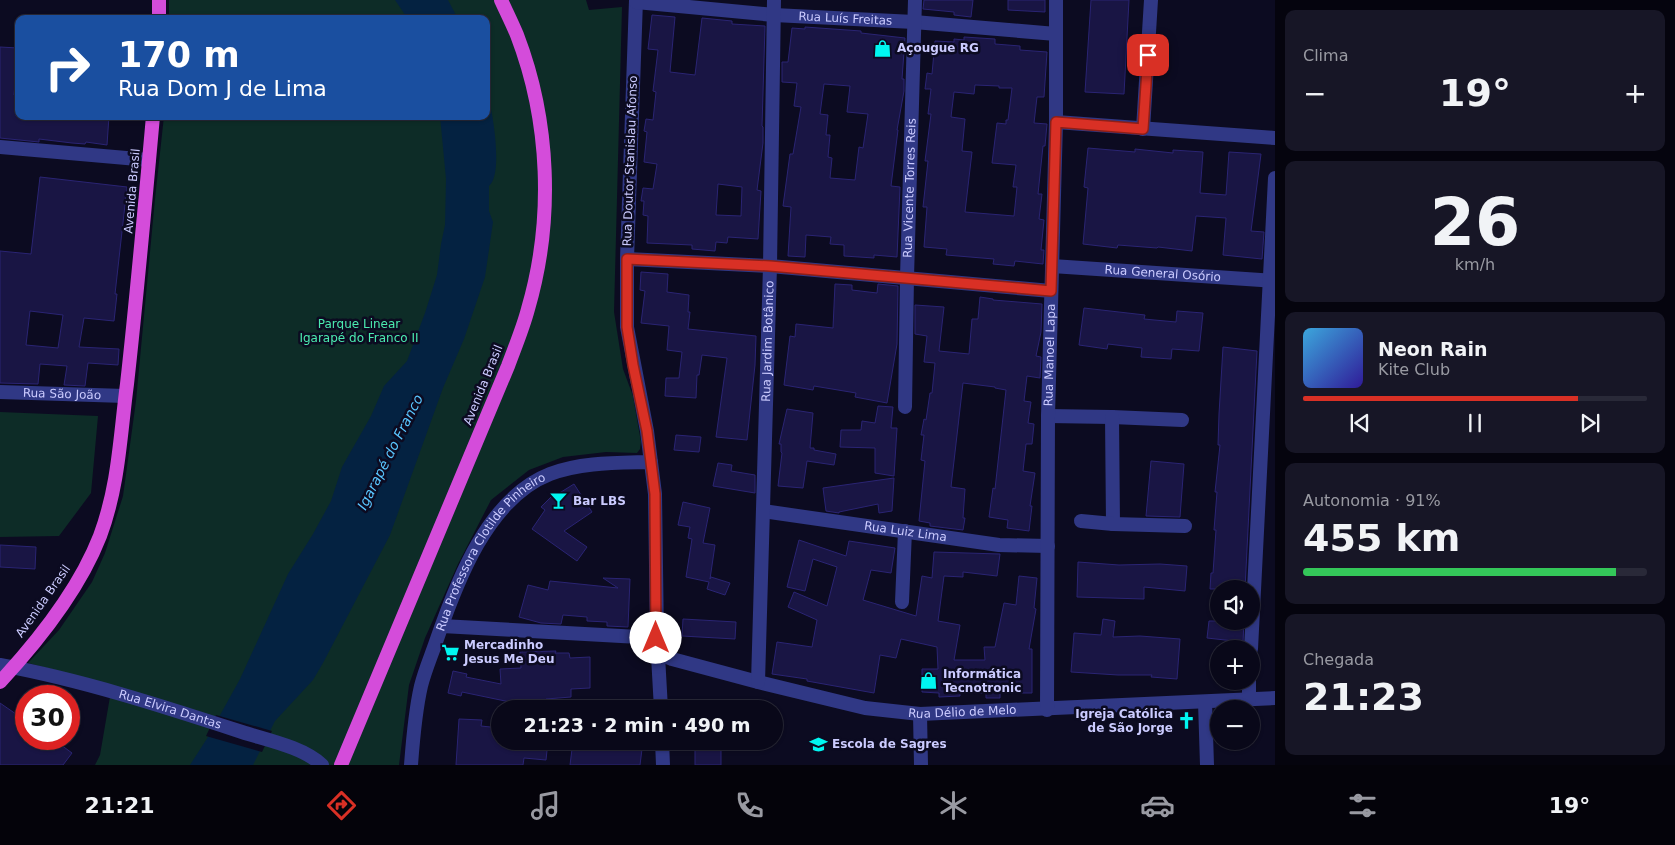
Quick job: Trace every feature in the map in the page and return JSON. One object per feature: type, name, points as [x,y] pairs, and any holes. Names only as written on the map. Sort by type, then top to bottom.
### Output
[{"type":"highway","points":[[159,0],[159,15]]},
{"type":"highway","name":"Avenida Brasil","points":[[341,765],[508,366],[528,309],[540,260],[546,208],[544,149],[533,85],[517,34],[501,0]]},
{"type":"highway","name":"Avenida Brasil","points":[[0,682],[7,666],[61,606],[82,573],[99,537],[112,500],[120,457],[154,120]]},
{"type":"street","name":"Rua Jardim Botânico","points":[[758,682],[770,266],[774,0]]},
{"type":"street","name":"Rua Vicente Torres Reis","points":[[905,407],[906,278],[915,0]]},
{"type":"street","name":"Rua Manoel Lapa","points":[[1047,710],[1048,416],[1056,122],[1056,0]]},
{"type":"street","points":[[1143,129],[1150,0]]},
{"type":"street","name":"Rua Luís Freitas","points":[[636,1],[774,15],[914,22],[1056,34]]},
{"type":"street","name":"Rua Doutor Stanislau Afonso","points":[[636,1],[627,259],[627,327],[647,431],[655,494],[657,524],[656,638],[661,700]]},
{"type":"street","points":[[1056,122],[1275,138]]},
{"type":"street","points":[[0,147],[149,160]]},
{"type":"street","points":[[1252,640],[1272,281],[1275,178]]},
{"type":"street","points":[[627,259],[770,266],[1051,291]]},
{"type":"street","name":"Rua General Osório","points":[[1052,266],[1272,281]]},
{"type":"street","name":"Rua São João","points":[[0,392],[125,396]]},
{"type":"street","points":[[1048,416],[1112,416],[1182,420]]},
{"type":"street","points":[[1112,416],[1113,524]]},
{"type":"street","name":"Rua Professora Clotilde Pinheiro","points":[[411,765],[415,719],[422,685],[442,626],[464,572],[488,528],[506,504],[524,488],[548,474],[568,468],[592,464],[651,462]]},
{"type":"street","name":"Rua Luiz Lima","points":[[764,511],[999,545],[1048,546]]},
{"type":"street","points":[[1081,522],[1185,526]]},
{"type":"street","points":[[902,602],[905,531]]},
{"type":"street","points":[[442,626],[656,638]]},
{"type":"street","name":"Rua Délio de Melo","points":[[658,653],[672,659],[758,682],[865,708],[920,714],[1210,702]]},
{"type":"street","name":"Rua Elvira Dantas","points":[[7,666],[89,684],[198,718],[306,753],[322,765]]},
{"type":"street","points":[[1249,700],[1250,690]]},
{"type":"street","name":"Rua Délio de Melo","points":[[1249,700],[1275,698]]},
{"type":"street","points":[[1205,702],[1206,765]]},
{"type":"street","points":[[920,714],[921,765]]},
{"type":"street","points":[[662,750],[663,765]]},
{"type":"green space","name":"Parque Linear Igarapé do Franco II","points":[[169,0],[586,0],[589,10],[622,7],[614,312],[623,369],[633,396],[641,442],[640,449],[637,453],[606,452],[563,457],[529,470],[491,500],[458,564],[425,638],[409,685],[399,765],[95,765],[100,755],[112,685],[28,663],[59,630],[92,582],[105,553],[123,496],[136,401],[164,120],[490,120],[490,15],[169,15]]},
{"type":"green space","points":[[0,412],[98,416],[91,493],[59,536],[0,537]]},
{"type":"water","points":[[395,0],[448,0],[456,15],[405,15]]},
{"type":"water","name":"Igarapé do Franco","points":[[490,106],[494,124],[496,168],[489,186],[489,211],[493,222],[485,277],[464,339],[443,388],[390,535],[313,680],[275,721],[253,765],[190,765],[240,679],[288,574],[331,501],[342,467],[371,416],[384,386],[407,361],[437,275],[445,225],[446,179],[440,120],[490,120]]},
{"type":"pier","points":[[216,715],[272,731],[262,752],[206,736]]},
{"type":"building","points":[[924,0],[973,0],[971,17],[954,15],[954,12],[923,9]]},
{"type":"building","points":[[1008,0],[1045,0],[1045,12],[1008,10]]},
{"type":"building","points":[[1091,0],[1129,0],[1124,94],[1085,92]]},
{"type":"building","points":[[652,15],[675,17],[670,72],[695,75],[702,18],[732,21],[732,24],[765,26],[763,143],[757,190],[761,191],[758,239],[728,237],[727,243],[716,242],[715,251],[692,249],[692,245],[647,243],[648,216],[643,215],[644,201],[641,201],[643,188],[653,189],[657,164],[644,162],[647,132],[644,131],[646,119],[653,120],[656,92],[653,91],[658,50],[648,49]],"holes":[[[718,184],[742,187],[741,216],[716,215]]]},
{"type":"building","points":[[805,27],[861,31],[861,33],[905,38],[902,79],[904,79],[904,91],[897,130],[891,186],[900,187],[897,257],[874,255],[874,258],[844,256],[844,245],[830,244],[831,237],[806,235],[805,257],[788,256],[791,207],[783,206],[790,154],[793,154],[801,107],[794,106],[797,83],[782,82],[782,62],[788,62],[792,28],[805,29]],"holes":[[[824,84],[850,86],[847,112],[868,114],[863,148],[859,147],[855,180],[830,178],[832,158],[828,157],[830,135],[826,135],[828,115],[820,114]]]},
{"type":"building","points":[[964,37],[995,39],[995,44],[1020,46],[1020,50],[1047,52],[1044,97],[1037,97],[1034,123],[1047,124],[1038,194],[1042,194],[1039,219],[1044,220],[1041,250],[1044,250],[1043,264],[1015,261],[1014,266],[993,264],[994,259],[946,255],[947,249],[924,247],[927,207],[923,207],[928,161],[925,161],[931,114],[928,114],[931,89],[925,89],[927,73],[932,74],[935,41],[954,42],[954,39],[964,40]],"holes":[[[975,85],[999,86],[999,88],[1012,88],[1008,120],[1006,120],[1006,124],[997,123],[992,163],[1016,165],[1013,187],[1017,187],[1014,216],[965,212],[972,152],[962,151],[965,119],[951,117],[954,92],[974,94]]]},
{"type":"building","points":[[0,47],[15,48],[15,120],[109,120],[107,145],[86,142],[85,144],[39,139],[39,142],[0,138]]},
{"type":"building","points":[[1088,148],[1135,152],[1135,149],[1173,153],[1173,150],[1203,152],[1200,193],[1226,195],[1229,152],[1261,154],[1251,231],[1264,232],[1262,259],[1223,255],[1226,218],[1196,216],[1192,251],[1118,245],[1117,248],[1083,244],[1088,188],[1084,187]]},
{"type":"building","points":[[40,177],[127,187],[115,294],[117,294],[114,321],[84,318],[79,347],[119,349],[118,365],[88,363],[85,386],[64,385],[67,366],[40,364],[38,384],[0,383],[0,251],[31,254]],"holes":[[[30,311],[63,315],[58,348],[26,345]]]},
{"type":"building","points":[[641,272],[668,274],[667,292],[689,295],[688,329],[756,336],[755,365],[747,440],[716,437],[727,358],[702,355],[699,375],[697,375],[696,398],[665,396],[666,378],[679,378],[682,352],[667,350],[669,326],[641,323],[645,291],[640,290]]},
{"type":"building","points":[[835,284],[852,285],[852,290],[877,293],[878,284],[898,286],[897,344],[887,403],[855,397],[856,393],[814,386],[813,390],[784,385],[790,336],[795,337],[796,324],[833,328]]},
{"type":"building","points":[[980,297],[993,300],[1042,304],[1041,332],[1036,356],[1041,357],[1040,378],[1027,376],[1024,401],[1031,402],[1028,423],[1034,424],[1032,444],[1026,444],[1023,471],[1035,473],[1030,506],[1032,506],[1029,531],[1007,528],[1008,520],[989,517],[993,488],[995,489],[1006,390],[963,383],[951,487],[965,489],[963,530],[930,526],[930,523],[919,521],[925,461],[921,460],[924,435],[921,435],[924,419],[926,420],[930,393],[932,393],[935,363],[924,362],[927,336],[915,334],[915,305],[944,307],[939,351],[969,354],[972,319],[978,319]]},
{"type":"building","points":[[1084,308],[1145,315],[1144,319],[1176,322],[1177,311],[1203,313],[1199,351],[1172,349],[1171,359],[1141,357],[1142,348],[1108,344],[1107,349],[1079,345]]},
{"type":"building","points":[[1223,347],[1257,351],[1245,580],[1211,580],[1211,573],[1213,573],[1216,530],[1214,530],[1217,492],[1215,492],[1220,445],[1218,445]]},
{"type":"building","points":[[878,406],[893,407],[891,428],[897,428],[894,476],[875,473],[875,448],[840,447],[841,430],[861,430],[862,421],[875,423]]},
{"type":"building","points":[[787,409],[813,413],[810,448],[836,454],[834,465],[807,461],[803,488],[778,486],[782,453],[781,444],[779,444]]},
{"type":"building","points":[[676,435],[701,437],[699,452],[674,450]]},
{"type":"building","points":[[1151,461],[1184,464],[1180,517],[1146,516]]},
{"type":"building","points":[[718,463],[732,465],[731,471],[755,475],[755,493],[713,486]]},
{"type":"building","points":[[894,478],[892,511],[879,513],[878,504],[839,513],[826,511],[823,488]]},
{"type":"building","points":[[574,484],[592,512],[564,531],[587,547],[577,561],[532,529],[545,510],[541,507],[552,496]]},
{"type":"building","points":[[683,502],[710,508],[703,543],[715,545],[710,579],[711,577],[730,583],[725,595],[707,589],[709,582],[686,577],[692,539],[688,538],[690,527],[678,525]]},
{"type":"building","points":[[799,540],[846,556],[849,541],[895,548],[891,573],[871,570],[863,600],[916,616],[922,576],[932,578],[934,552],[1000,554],[997,576],[963,572],[963,577],[944,576],[938,621],[960,625],[954,660],[985,660],[984,647],[995,647],[1004,603],[1016,605],[1019,576],[1037,578],[1034,608],[1036,609],[1029,649],[1032,649],[1032,693],[1000,693],[1000,698],[986,698],[986,693],[960,693],[960,696],[939,697],[939,693],[922,692],[922,669],[938,669],[937,647],[901,639],[896,658],[880,655],[874,693],[772,674],[777,642],[812,647],[817,620],[788,607],[794,592],[827,606],[837,567],[813,559],[805,591],[787,587]]},
{"type":"building","points":[[0,545],[36,547],[35,569],[0,567]]},
{"type":"building","points":[[1078,562],[1187,566],[1185,591],[1144,587],[1144,599],[1077,597]]},
{"type":"building","points":[[603,578],[630,579],[628,627],[607,626],[607,622],[587,621],[587,617],[563,615],[561,624],[541,623],[519,617],[528,585],[548,590],[550,581],[618,588]]},
{"type":"building","points":[[683,619],[736,622],[735,639],[682,636]]},
{"type":"building","points":[[1103,619],[1115,621],[1113,637],[1140,636],[1180,639],[1177,679],[1151,677],[1152,675],[1071,672],[1074,633],[1101,635]]},
{"type":"building","points":[[1209,621],[1210,630],[1244,630],[1243,640],[1207,638]]},
{"type":"building","points":[[556,651],[555,653],[569,653],[570,658],[590,657],[590,688],[571,689],[571,697],[546,700],[500,700],[462,692],[461,696],[448,693],[453,671],[467,674],[466,677],[501,684],[500,669],[521,668],[520,652]]},
{"type":"building","points":[[0,703],[15,713],[15,750],[68,750],[72,753],[63,765],[0,765]]},
{"type":"building","points":[[459,719],[482,720],[481,726],[491,727],[491,750],[547,750],[546,760],[524,758],[523,765],[456,765]]},
{"type":"building","points":[[572,750],[642,750],[640,765],[570,765]]},
{"type":"building","points":[[695,750],[721,750],[721,765],[695,765]]},
{"type":"place","name":"Açougue RG","points":[[883,48]]},
{"type":"place","name":"Bar LBS","points":[[559,501]]},
{"type":"place","name":"Mercadinho Jesus Me Deu","points":[[450,652]]},
{"type":"place","name":"Informática Tecnotronic","points":[[929,681]]},
{"type":"place","name":"Igreja Católica de São Jorge","points":[[1187,721]]},
{"type":"place","name":"Escola de Sagres","points":[[818,744]]},
{"type":"route","points":[[656,638],[657,524],[655,494],[647,431],[627,327],[627,259],[770,266],[1051,291],[1056,122],[1143,129],[1148,55]]}]
